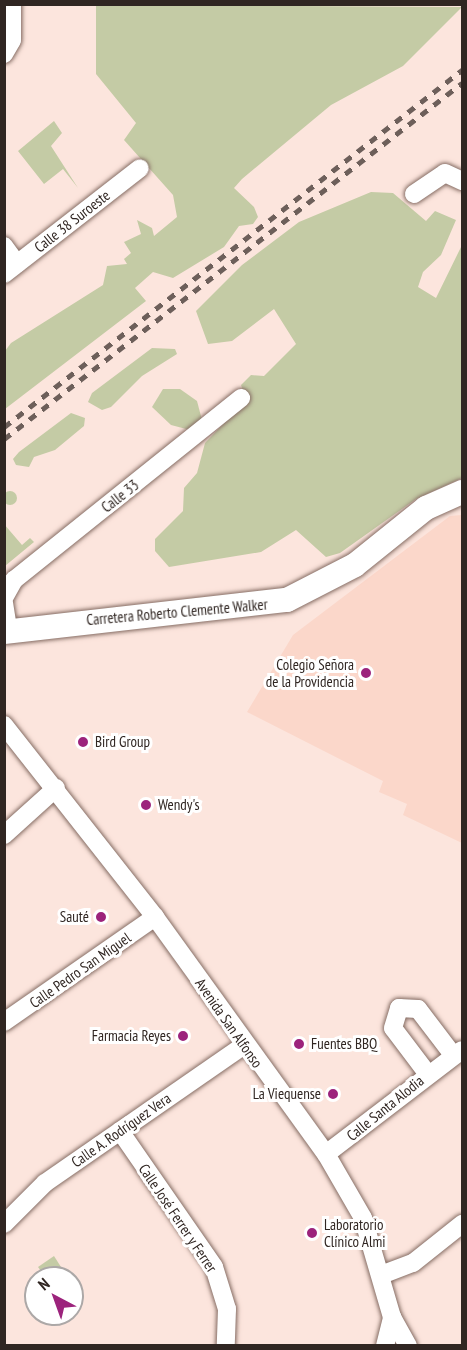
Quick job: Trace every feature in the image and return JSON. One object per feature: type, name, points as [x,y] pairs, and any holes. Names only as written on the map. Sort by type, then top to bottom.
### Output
[{"type":"main road","name":"Carretera Roberto Clemente Walker","points":[[6,631],[286,600],[355,565],[426,508],[462,492]]},
{"type":"street","points":[[4,54],[12,40],[12,4]]},
{"type":"street","name":"Calle 38 Suroeste","points":[[11,269],[140,168]]},
{"type":"street","points":[[414,194],[445,173],[462,182]]},
{"type":"street","points":[[4,246],[11,269]]},
{"type":"street","name":"Calle 33","points":[[4,598],[14,580],[241,398]]},
{"type":"street","points":[[4,603],[6,631]]},
{"type":"street","name":"Avenida San Alfonso","points":[[4,725],[56,788],[155,917],[243,1045],[326,1154],[363,1218],[392,1317],[408,1346]]},
{"type":"street","points":[[4,835],[56,788]]},
{"type":"street","name":"Calle Pedro San Miguel","points":[[4,1022],[155,917]]},
{"type":"street","name":"Calle Santa Alodia","points":[[326,1154],[427,1073],[393,1028],[399,1008],[418,1009],[458,1052]]},
{"type":"street","name":"Calle A. Rodríguez Vera","points":[[4,1224],[45,1183],[243,1045]]},
{"type":"street","points":[[427,1073],[458,1052]]},
{"type":"street","name":"Calle José Ferrer y Ferrer","points":[[120,1131],[214,1267],[227,1309],[226,1346]]},
{"type":"street","points":[[381,1275],[413,1263],[462,1224]]},
{"type":"street","points":[[385,1346],[392,1317]]},
{"type":"shaded area","name":"Colegio Señora de la Providencia","points":[[462,515],[462,843],[403,815],[407,804],[379,792],[383,781],[247,712],[293,635],[450,516]]},
{"type":"green space","points":[[96,5],[462,7],[403,66],[331,105],[242,179],[234,188],[254,207],[258,217],[253,224],[239,226],[224,247],[173,278],[153,272],[135,288],[146,301],[5,409],[5,351],[11,343],[103,285],[107,266],[127,264],[124,259],[131,253],[124,242],[141,234],[137,220],[152,228],[154,236],[177,217],[173,195],[124,140],[136,123],[96,74]]},
{"type":"green space","points":[[54,121],[62,133],[51,146],[78,188],[63,169],[44,184],[18,151]]},
{"type":"green space","points":[[371,192],[393,193],[426,221],[435,211],[456,220],[441,255],[423,272],[418,287],[436,298],[462,245],[462,478],[416,499],[340,553],[326,557],[296,530],[261,552],[169,567],[155,551],[155,539],[183,511],[184,488],[197,473],[205,443],[231,416],[244,394],[241,385],[251,375],[264,376],[296,344],[274,309],[232,341],[208,344],[196,311],[242,265],[299,222]]},
{"type":"green space","points":[[152,348],[175,349],[177,354],[142,376],[111,407],[102,410],[88,402],[92,393]]},
{"type":"green space","points":[[163,389],[180,389],[197,401],[202,420],[190,430],[171,425],[152,407]]},
{"type":"green space","points":[[71,413],[85,418],[84,426],[55,450],[34,457],[29,467],[16,465],[13,459],[19,452]]},
{"type":"green space","points":[[7,491],[13,491],[17,498],[13,505],[7,505],[3,501],[3,495]]},
{"type":"green space","points":[[4,524],[22,545],[30,538],[34,542],[5,566]]},
{"type":"green space","points":[[54,1256],[60,1266],[39,1266]]},
{"type":"railway","points":[[4,427],[462,70]]},
{"type":"railway","points":[[4,439],[462,83]]},
{"type":"place","name":"Colegio Señora de la Providencia","points":[[366,673]]},
{"type":"place","name":"Bird Group","points":[[83,742]]},
{"type":"place","name":"Wendy's","points":[[146,805]]},
{"type":"place","name":"Sauté","points":[[101,917]]},
{"type":"place","name":"Farmacia Reyes","points":[[183,1036]]},
{"type":"place","name":"Fuentes BBQ","points":[[299,1044]]},
{"type":"place","name":"La Viequense","points":[[333,1094]]},
{"type":"place","name":"Laboratorio Clínico Almi","points":[[312,1233]]}]
